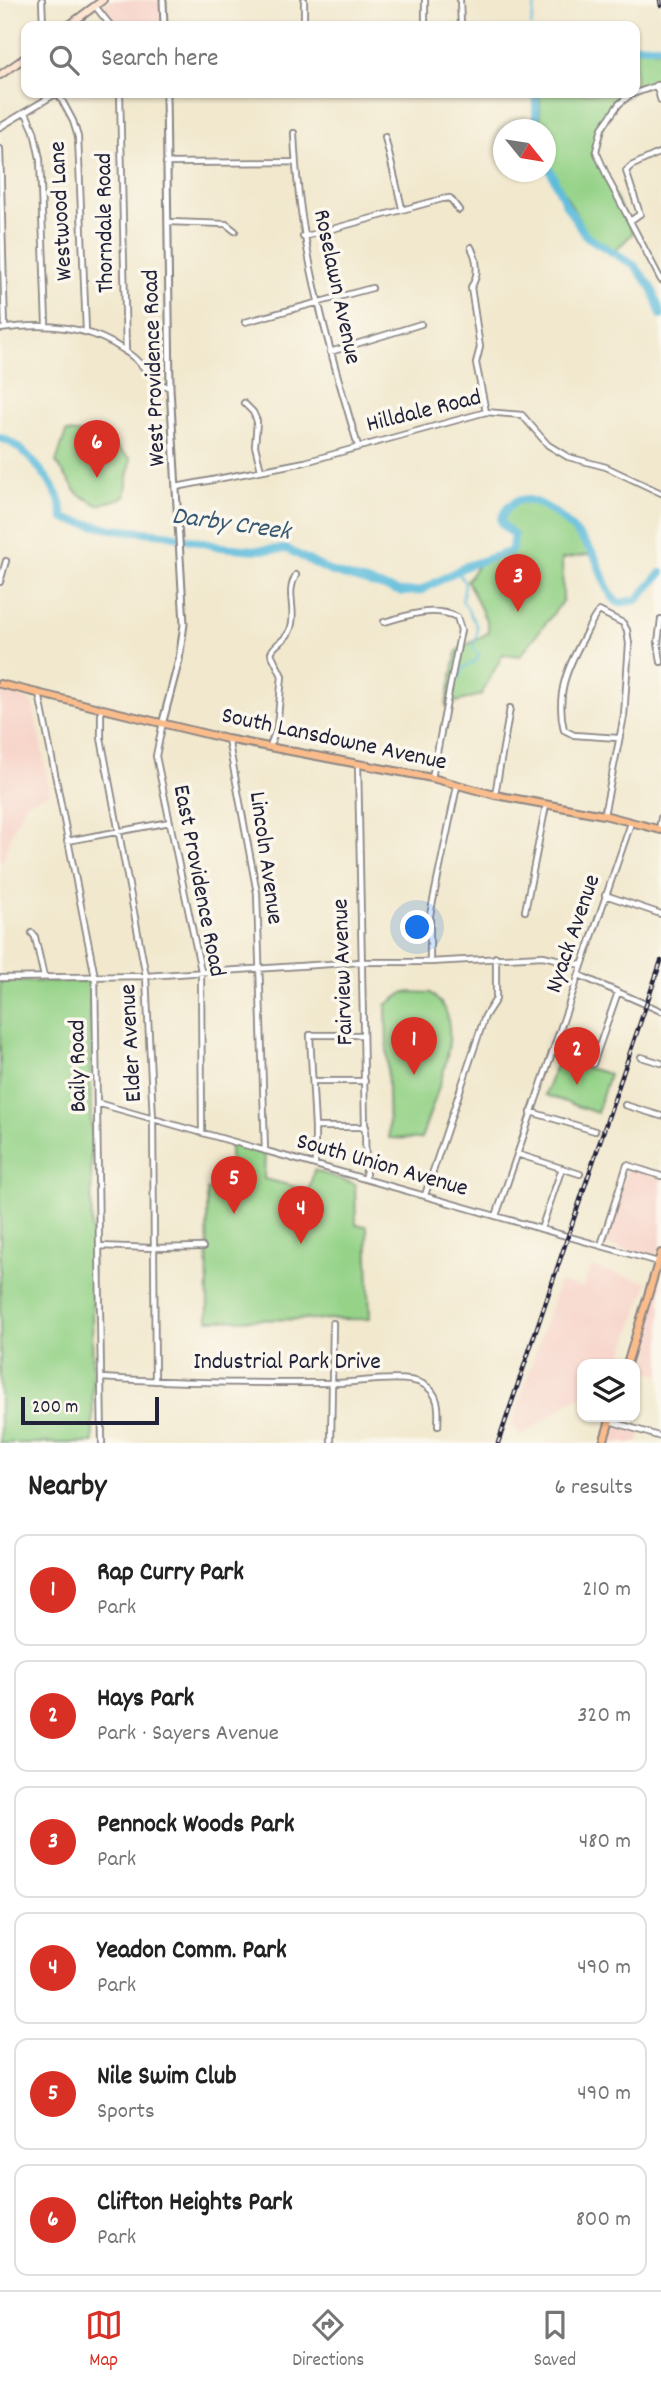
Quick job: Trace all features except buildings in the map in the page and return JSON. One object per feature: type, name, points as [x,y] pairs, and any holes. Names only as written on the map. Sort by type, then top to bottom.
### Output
[{"type":"main road","points":[[75,21],[103,0]]},
{"type":"main road","points":[[0,75],[21,60]]},
{"type":"main road","name":"South Lansdowne Avenue","points":[[0,684],[227,738],[432,778],[495,795],[604,815],[660,830]]},
{"type":"main road","points":[[629,1359],[661,1253]]},
{"type":"main road","points":[[603,1443],[609,1422]]},
{"type":"street","points":[[42,0],[43,21]]},
{"type":"street","points":[[163,0],[164,21]]},
{"type":"street","points":[[304,0],[304,21]]},
{"type":"street","points":[[425,0],[425,21]]},
{"type":"street","points":[[460,0],[461,21]]},
{"type":"street","points":[[96,6],[107,21]]},
{"type":"street","points":[[640,92],[659,85],[661,101]]},
{"type":"street","points":[[0,127],[49,98]]},
{"type":"street","name":"Westwood Lane","points":[[60,98],[73,121],[78,137],[86,331]]},
{"type":"street","name":"Thorndale Road","points":[[120,98],[126,352]]},
{"type":"street","points":[[166,98],[169,222],[226,224],[235,231]]},
{"type":"street","points":[[626,98],[602,128],[596,151],[661,281]]},
{"type":"street","points":[[26,113],[34,131],[40,159],[46,324]]},
{"type":"street","name":"Roselawn Avenue","points":[[294,133],[303,237],[330,352],[358,446]]},
{"type":"street","points":[[386,137],[402,208]]},
{"type":"street","points":[[0,149],[3,328],[46,324],[86,331],[126,352],[154,380],[170,388]]},
{"type":"street","points":[[630,221],[640,214],[626,171],[661,152]]},
{"type":"street","points":[[166,163],[295,162]]},
{"type":"street","points":[[303,237],[385,216],[402,208],[450,198],[459,210]]},
{"type":"street","name":"West Providence Road","points":[[163,721],[183,633],[170,388],[169,222]]},
{"type":"street","points":[[471,247],[477,270],[475,283],[471,287],[480,347],[477,363],[486,412]]},
{"type":"street","points":[[245,322],[372,288]]},
{"type":"street","points":[[330,352],[421,324]]},
{"type":"street","points":[[244,403],[257,421],[255,446],[261,470]]},
{"type":"street","name":"Hilldale Road","points":[[176,487],[305,462],[486,412],[522,415],[548,445],[568,457],[606,467],[661,493]]},
{"type":"street","points":[[0,582],[6,561]]},
{"type":"street","points":[[270,746],[277,727],[282,676],[271,653],[272,648],[288,637],[292,623],[290,591],[296,575]]},
{"type":"street","points":[[604,815],[624,716],[629,644],[623,623],[599,611],[567,667],[562,721],[564,730],[574,734],[618,738]]},
{"type":"street","points":[[384,622],[416,612],[449,613],[457,617],[461,630],[432,778]]},
{"type":"street","points":[[661,619],[658,643],[661,662]]},
{"type":"street","name":"Baily Road","points":[[39,694],[95,977],[102,1443]]},
{"type":"street","name":"Elder Avenue","points":[[101,708],[101,738],[146,975],[153,1119],[155,1381]]},
{"type":"street","points":[[495,795],[510,708]]},
{"type":"street","name":"East Providence Road","points":[[163,721],[156,757],[201,971],[202,1132]]},
{"type":"street","name":"Lincoln Avenue","points":[[227,738],[257,893],[265,1151]]},
{"type":"street","name":"Fairview Avenue","points":[[358,763],[366,1179]]},
{"type":"street","points":[[430,962],[430,915],[457,786]]},
{"type":"street","points":[[525,911],[546,805]]},
{"type":"street","points":[[660,830],[661,818]]},
{"type":"street","points":[[66,841],[170,822]]},
{"type":"street","name":"Nyack Avenue","points":[[496,1216],[604,895],[631,823]]},
{"type":"street","points":[[604,895],[661,914]]},
{"type":"street","points":[[32,933],[44,977]]},
{"type":"street","points":[[0,978],[146,975],[496,957],[542,956],[582,965]]},
{"type":"street","points":[[425,1196],[485,1016],[496,999],[496,957]]},
{"type":"street","points":[[579,975],[661,1011]]},
{"type":"street","points":[[553,1051],[593,1064],[618,992]]},
{"type":"street","points":[[314,1164],[315,1127],[310,1035],[363,1035]]},
{"type":"street","points":[[641,1057],[661,1063]]},
{"type":"street","points":[[313,1081],[365,1081]]},
{"type":"street","name":"South Union Avenue","points":[[97,1104],[660,1263]]},
{"type":"street","points":[[625,1105],[661,1116]]},
{"type":"street","points":[[531,1112],[595,1131]]},
{"type":"street","points":[[315,1127],[366,1127]]},
{"type":"street","points":[[517,1154],[580,1174]]},
{"type":"street","points":[[601,1245],[627,1165],[661,1176]]},
{"type":"street","points":[[541,1229],[562,1168]]},
{"type":"street","points":[[99,1246],[204,1247]]},
{"type":"street","points":[[331,1443],[333,1323]]},
{"type":"street","name":"Industrial Park Drive","points":[[101,1378],[333,1383],[411,1380],[421,1383],[434,1394],[438,1403],[438,1426]]},
{"type":"street","points":[[618,1422],[661,1437]]},
{"type":"shaded area","points":[[109,0],[160,0],[161,21],[112,21],[102,6]]},
{"type":"shaded area","points":[[0,690],[27,699],[33,705],[50,793],[26,803],[11,834],[0,869]]},
{"type":"shaded area","points":[[628,1168],[661,1178],[661,1244],[655,1258],[604,1244]]},
{"type":"shaded area","points":[[591,1267],[648,1282],[621,1359],[577,1359],[577,1398],[520,1437],[512,1424],[559,1282],[583,1288]]},
{"type":"shaded area","points":[[661,1275],[661,1375],[640,1369],[640,1359],[637,1359]]},
{"type":"shaded area","points":[[614,1424],[641,1433],[638,1443],[609,1443]]},
{"type":"green space","points":[[640,49],[661,50],[661,81],[640,87]]},
{"type":"green space","points":[[540,98],[621,98],[609,113],[595,156],[633,233],[615,251],[587,234],[556,178],[556,119],[540,119]]},
{"type":"green space","points":[[66,432],[101,435],[131,459],[125,497],[98,505],[78,494],[56,462]]},
{"type":"green space","points":[[522,499],[533,501],[553,512],[571,527],[593,554],[562,559],[563,601],[520,656],[503,654],[481,695],[446,705],[457,651],[489,632],[467,580],[481,561],[512,549],[513,535],[501,520],[509,505]]},
{"type":"green space","points":[[90,981],[93,1443],[0,1443],[0,982]]},
{"type":"green space","points":[[405,992],[431,993],[444,1007],[449,1023],[443,1074],[421,1139],[389,1138],[386,1005]]},
{"type":"green space","points":[[558,1060],[609,1074],[597,1113],[545,1095]]},
{"type":"green space","points":[[230,1144],[265,1153],[264,1179],[309,1190],[314,1170],[355,1184],[356,1225],[367,1226],[370,1319],[208,1320],[207,1190],[230,1186]]},
{"type":"waterway","points":[[532,21],[536,0]]},
{"type":"waterway","name":"Darby Creek","points":[[640,46],[661,46]]},
{"type":"waterway","name":"Darby Creek","points":[[536,98],[536,119]]},
{"type":"waterway","name":"Darby Creek","points":[[556,182],[566,205],[586,236],[635,266],[652,288],[661,315]]},
{"type":"waterway","name":"Darby Creek","points":[[0,438],[17,447],[41,471],[58,497],[64,519],[112,529],[166,534],[221,547],[287,549],[329,571],[401,592],[420,591],[466,566],[509,552],[514,535],[501,520],[510,506],[521,500],[535,502],[563,519],[594,555],[608,588],[619,603],[637,600],[661,573]]},
{"type":"waterway","points":[[456,570],[465,583],[462,601],[476,625],[473,647],[479,654],[476,661],[463,668],[460,679]]},
{"type":"railway","points":[[660,0],[661,6]]},
{"type":"railway","points":[[498,1443],[661,961]]},
{"type":"place","name":"Clifton Heights Park","points":[[97,478]]},
{"type":"place","name":"Pennock Woods Park","points":[[518,612]]},
{"type":"place","name":"Rap Curry Park","points":[[414,1075]]},
{"type":"place","name":"Hays Park","points":[[577,1085]]},
{"type":"place","name":"Nile Swim Club","points":[[234,1214]]},
{"type":"place","name":"Yeadon Comm. Park","points":[[301,1244]]}]
